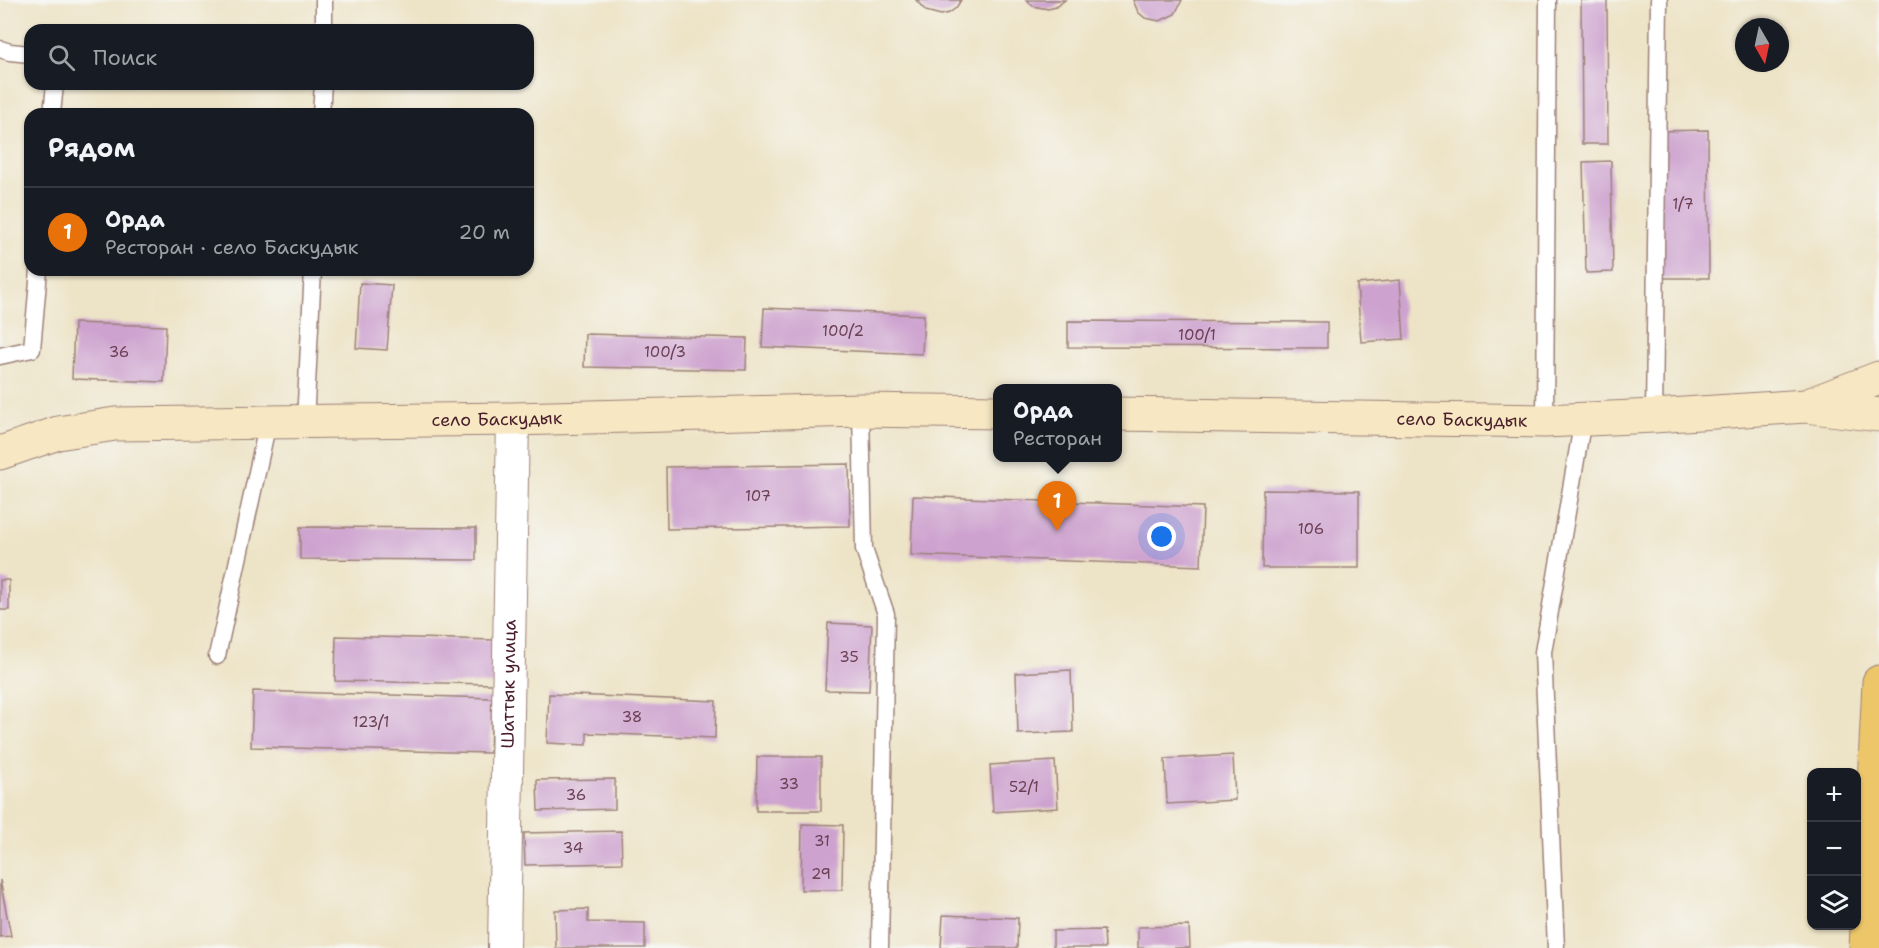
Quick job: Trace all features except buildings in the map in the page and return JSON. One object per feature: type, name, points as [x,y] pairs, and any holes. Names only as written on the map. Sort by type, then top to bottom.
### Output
[{"type":"main road","points":[[1866,948],[1879,682]]},
{"type":"street","points":[[1806,406],[1879,378]]},
{"type":"street","name":"село Баскудык","points":[[1122,414],[1545,420],[1654,416],[1806,406]]},
{"type":"street","points":[[1806,406],[1879,415]]},
{"type":"street","name":"село Баскудык","points":[[0,453],[58,433],[115,424],[513,419],[861,410],[993,412]]},
{"type":"street","name":"Шаттык улица","points":[[504,948],[513,419]]},
{"type":"lane","points":[[324,0],[324,24]]},
{"type":"lane","points":[[1545,420],[1548,0]]},
{"type":"lane","points":[[1654,416],[1659,0]]},
{"type":"lane","points":[[0,49],[24,53]]},
{"type":"lane","points":[[53,108],[54,90]]},
{"type":"lane","points":[[321,108],[323,90]]},
{"type":"lane","points":[[0,356],[32,348],[38,276]]},
{"type":"lane","points":[[305,422],[313,276]]},
{"type":"lane","points":[[861,410],[864,549],[886,614],[880,948]]},
{"type":"lane","points":[[1556,948],[1543,652],[1583,419]]},
{"type":"lane","points":[[217,656],[268,422]]},
{"type":"place","name":"Орда","points":[[1057,531]]}]
